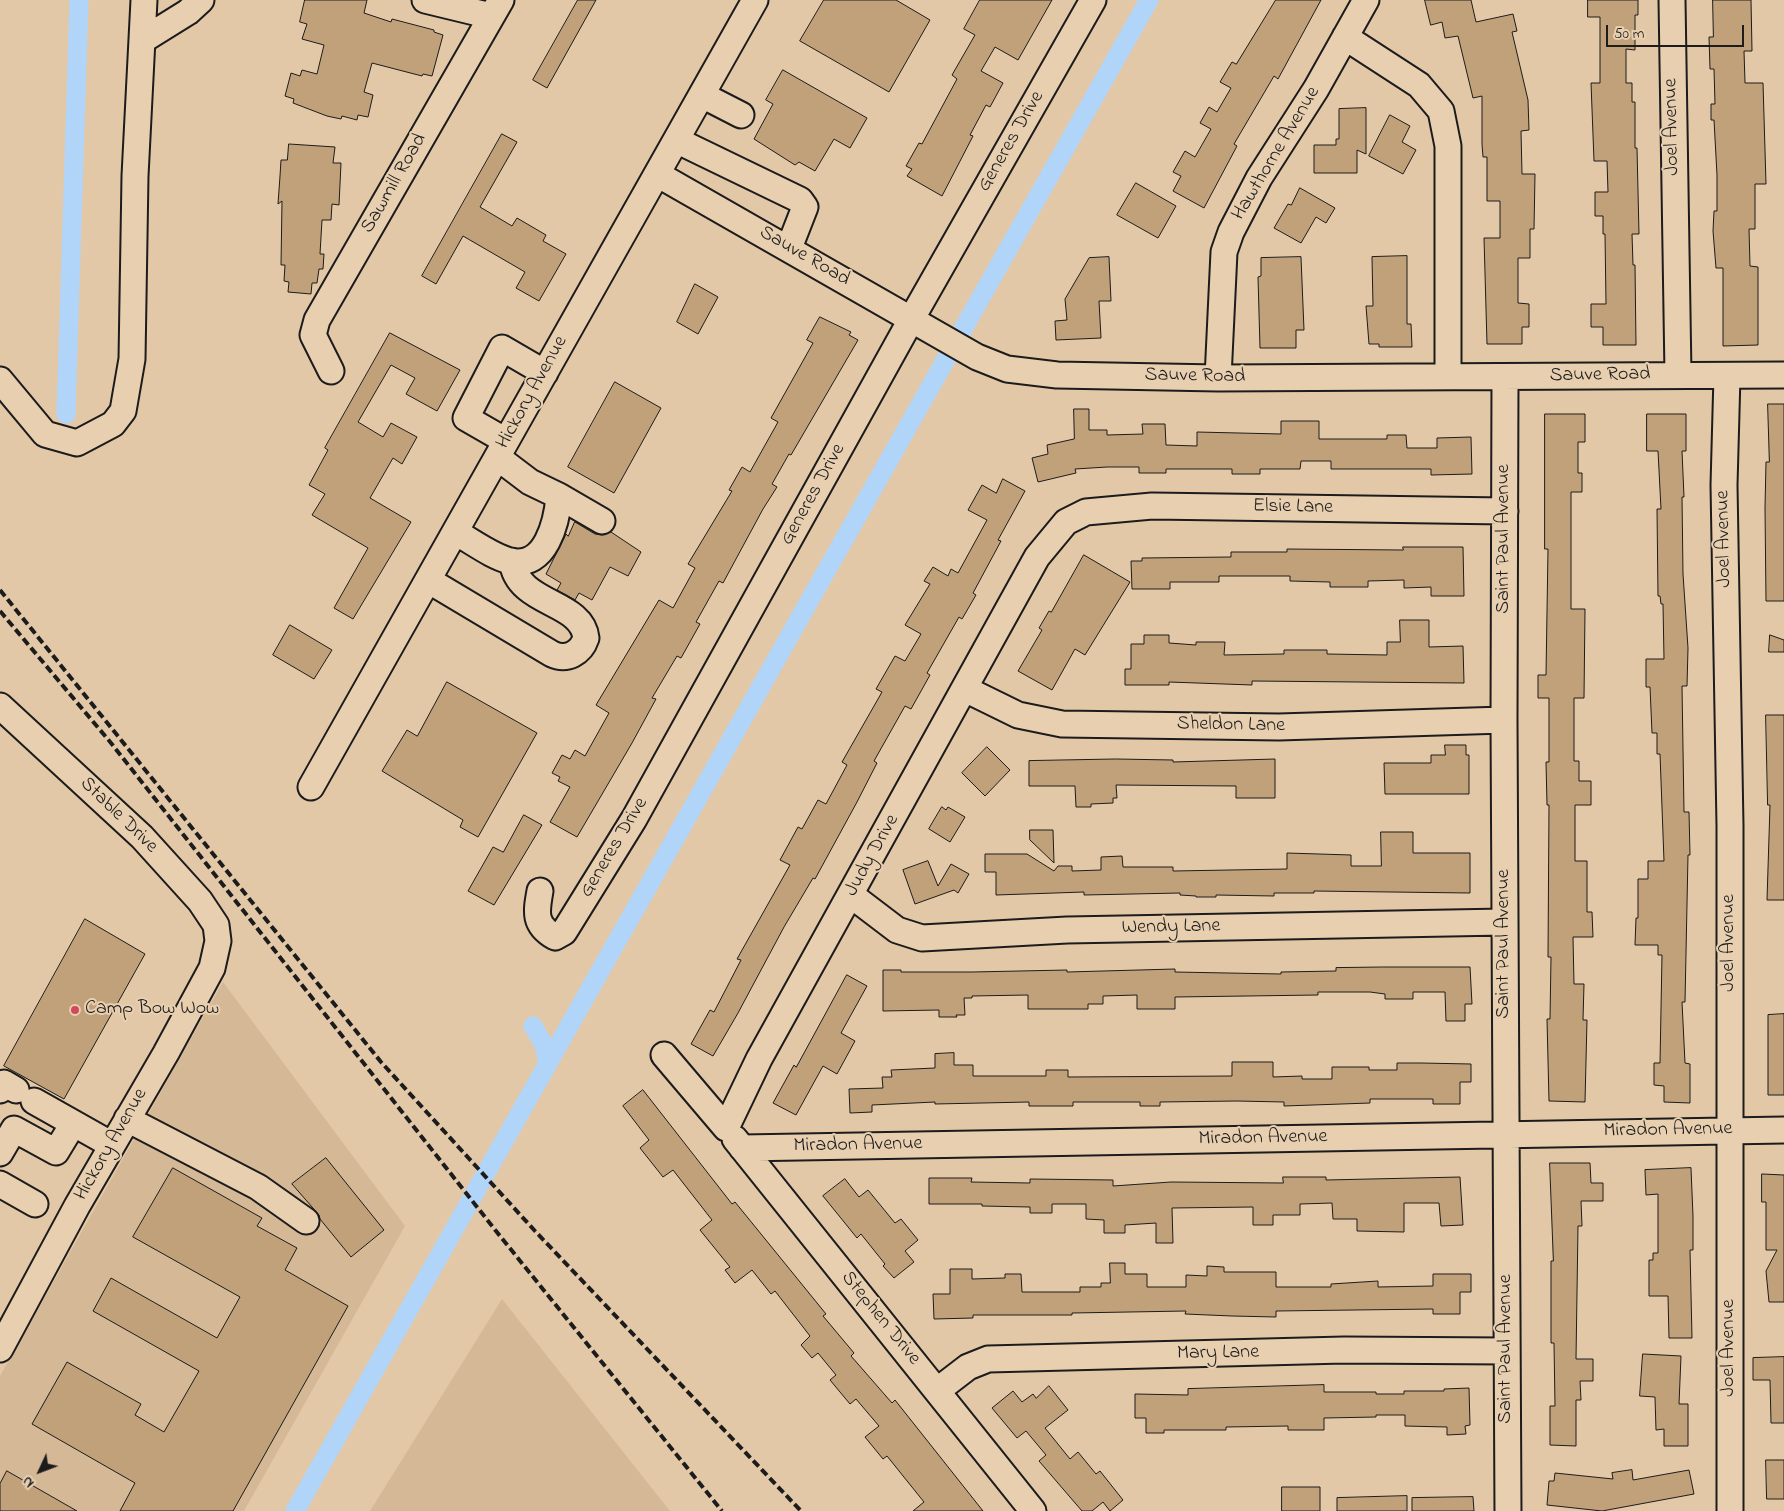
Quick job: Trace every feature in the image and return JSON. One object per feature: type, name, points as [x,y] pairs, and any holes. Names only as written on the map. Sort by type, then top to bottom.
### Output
[{"type":"street","points":[[0,380],[45,434],[77,443],[113,424],[123,412],[132,359],[135,176],[144,0]]},
{"type":"street","points":[[143,40],[188,12],[201,0]]},
{"type":"street","points":[[425,0],[496,8]]},
{"type":"street","name":"Hickory Avenue","points":[[311,787],[755,0]]},
{"type":"street","name":"Generes Drive","points":[[540,891],[536,914],[544,931],[555,937],[564,932],[634,819],[921,324],[1093,0]]},
{"type":"street","name":"Hawthorne Avenue","points":[[1218,378],[1224,252],[1231,232],[1259,178],[1316,89],[1366,0]]},
{"type":"street","name":"Joel Avenue","points":[[1672,0],[1678,374]]},
{"type":"street","name":"Sawmill Road","points":[[331,371],[313,335],[317,320],[496,8]]},
{"type":"street","points":[[1344,37],[1419,85],[1442,111],[1448,146],[1448,376]]},
{"type":"street","points":[[702,95],[741,115]]},
{"type":"street","points":[[676,140],[800,200],[806,207],[789,248]]},
{"type":"street","name":"Sauve Road","points":[[657,174],[977,357],[1007,369],[1057,375],[1218,378],[1678,374],[1727,376],[1784,375]]},
{"type":"street","points":[[544,373],[502,348],[466,418],[502,449],[530,482],[559,496],[602,521]]},
{"type":"street","name":"Joel Avenue","points":[[1727,376],[1724,485],[1730,826],[1730,1511]]},
{"type":"street","name":"Saint Paul Avenue","points":[[1505,377],[1504,922],[1507,1134],[1508,1511]]},
{"type":"street","points":[[455,532],[512,561],[517,562],[532,558],[542,548],[556,521],[559,496]]},
{"type":"street","name":"Elsie Lane","points":[[1083,514],[1086,512],[1152,506],[1505,511]]},
{"type":"street","name":"Judy Drive","points":[[726,1128],[759,1059],[1037,558],[1066,522],[1083,514]]},
{"type":"street","points":[[428,580],[552,654],[566,657],[578,652],[586,638],[584,627],[573,616],[521,584],[515,575],[512,561]]},
{"type":"street","name":"Sheldon Lane","points":[[965,689],[1018,715],[1062,724],[1279,727],[1504,720]]},
{"type":"street","name":"Stable Drive","points":[[0,706],[142,837],[200,901],[216,925],[217,939]]},
{"type":"street","name":"Wendy Lane","points":[[851,895],[897,930],[922,938],[1067,930],[1504,922]]},
{"type":"street","name":"Hickory Avenue","points":[[0,1349],[77,1206],[212,968],[217,939]]},
{"type":"street","points":[[664,1055],[726,1128]]},
{"type":"street","points":[[17,1094],[112,1145]]},
{"type":"street","points":[[128,1119],[258,1187],[306,1221]]},
{"type":"street","points":[[0,1153],[7,1125],[56,1152],[73,1124]]},
{"type":"street","name":"Stephen Drive","points":[[726,1128],[938,1390],[1033,1511]]},
{"type":"street","name":"Miradon Avenue","points":[[742,1148],[1784,1130]]},
{"type":"street","points":[[0,1184],[36,1204]]},
{"type":"street","name":"Mary Lane","points":[[938,1390],[968,1367],[988,1359],[1344,1350],[1507,1351]]},
{"type":"shaded area","points":[[223,982],[405,1226],[244,1511],[0,1511],[0,1376]]},
{"type":"shaded area","points":[[502,1299],[670,1511],[370,1511]]},
{"type":"building","points":[[305,0],[367,0],[364,13],[391,22],[392,19],[434,30],[434,32],[443,35],[432,76],[423,74],[422,76],[372,63],[364,92],[373,95],[368,117],[358,115],[357,120],[342,116],[341,119],[327,116],[293,103],[294,99],[285,96],[291,73],[300,76],[302,70],[317,74],[324,45],[302,39],[307,24],[300,22]]},
{"type":"building","points":[[578,0],[596,0],[547,88],[533,80]]},
{"type":"building","points":[[824,0],[896,0],[930,20],[889,92],[800,41]]},
{"type":"building","points":[[980,0],[1052,0],[1018,60],[995,47],[981,71],[1003,83],[990,107],[986,105],[970,135],[973,136],[942,196],[907,176],[912,169],[906,166],[919,143],[922,144],[957,79],[952,75],[975,35],[964,29]]},
{"type":"building","points":[[1276,0],[1321,0],[1278,79],[1274,76],[1234,144],[1237,146],[1204,208],[1173,191],[1181,176],[1173,172],[1185,151],[1195,157],[1211,129],[1200,123],[1209,107],[1217,112],[1231,88],[1220,82],[1232,62],[1236,64]]},
{"type":"building","points":[[1425,0],[1471,0],[1476,22],[1513,14],[1517,31],[1512,32],[1528,100],[1529,130],[1521,131],[1522,174],[1535,174],[1534,229],[1530,229],[1530,258],[1518,258],[1518,303],[1529,304],[1529,327],[1522,327],[1522,344],[1487,344],[1484,238],[1500,238],[1500,201],[1487,201],[1487,157],[1483,157],[1482,144],[1482,96],[1473,98],[1458,36],[1445,38],[1442,22],[1431,25]]},
{"type":"building","points":[[1588,0],[1638,0],[1638,15],[1635,15],[1635,50],[1626,49],[1626,83],[1632,83],[1632,102],[1635,102],[1635,148],[1637,148],[1639,234],[1632,234],[1633,265],[1635,265],[1636,345],[1603,345],[1603,327],[1591,327],[1591,304],[1606,304],[1605,234],[1603,234],[1603,216],[1595,216],[1595,192],[1608,192],[1607,161],[1594,161],[1591,83],[1600,83],[1600,17],[1588,17]]},
{"type":"building","points":[[1713,0],[1751,0],[1752,51],[1744,51],[1745,83],[1763,83],[1766,184],[1755,184],[1755,229],[1749,229],[1750,266],[1758,267],[1758,345],[1723,346],[1723,268],[1716,268],[1713,231],[1714,211],[1717,211],[1717,175],[1714,120],[1711,120],[1711,104],[1715,104],[1714,69],[1710,69],[1709,37],[1713,37]]},
{"type":"building","points":[[783,70],[867,118],[850,148],[834,139],[815,171],[799,162],[795,165],[754,139],[773,104],[766,100]]},
{"type":"building","points":[[1366,108],[1366,154],[1357,150],[1357,173],[1314,173],[1314,145],[1336,145],[1336,139],[1339,139],[1339,109]]},
{"type":"building","points":[[1390,115],[1410,126],[1402,142],[1416,150],[1403,174],[1369,156]]},
{"type":"building","points":[[502,134],[517,142],[480,207],[512,226],[517,218],[546,235],[543,241],[566,254],[539,301],[516,288],[525,272],[463,236],[436,284],[422,276]]},
{"type":"building","points":[[289,144],[335,147],[333,163],[341,163],[339,205],[332,204],[331,220],[322,220],[320,254],[324,254],[323,269],[319,269],[317,283],[312,283],[311,294],[288,292],[289,282],[284,281],[285,265],[281,265],[282,201],[278,204],[281,160],[287,160]]},
{"type":"building","points":[[1136,183],[1176,206],[1158,238],[1117,215]]},
{"type":"building","points":[[1300,188],[1335,208],[1326,223],[1316,217],[1301,243],[1274,228],[1288,204],[1291,205]]},
{"type":"building","points":[[1407,256],[1407,324],[1411,324],[1412,347],[1379,347],[1379,344],[1369,344],[1366,306],[1373,306],[1372,257]]},
{"type":"building","points":[[1109,257],[1111,301],[1099,301],[1101,338],[1056,340],[1055,321],[1067,320],[1065,299],[1089,258]]},
{"type":"building","points":[[1301,257],[1304,330],[1296,330],[1296,348],[1260,348],[1258,277],[1261,276],[1261,258]]},
{"type":"building","points":[[695,284],[718,297],[698,334],[677,322]]},
{"type":"building","points":[[820,317],[851,332],[849,335],[858,340],[772,484],[777,487],[723,583],[719,581],[696,622],[700,624],[681,658],[677,656],[652,698],[656,699],[577,837],[550,822],[570,787],[558,781],[560,777],[552,773],[562,755],[570,759],[575,750],[585,756],[609,713],[596,705],[659,600],[673,608],[695,568],[688,564],[732,491],[729,490],[742,467],[750,472],[778,422],[771,418],[813,343],[807,340]]},
{"type":"building","points":[[390,333],[460,370],[437,411],[406,394],[415,378],[391,365],[358,422],[383,437],[391,423],[417,437],[402,464],[393,458],[370,498],[411,522],[353,619],[334,608],[368,548],[312,515],[325,494],[309,485],[328,450],[325,448]]},
{"type":"building","points":[[615,382],[661,408],[614,493],[568,467]]},
{"type":"building","points":[[1768,404],[1784,404],[1784,601],[1766,601],[1765,508],[1766,462],[1769,462]]},
{"type":"building","points":[[1074,409],[1089,409],[1089,430],[1107,430],[1107,435],[1143,434],[1142,424],[1165,424],[1166,445],[1197,446],[1197,432],[1281,434],[1281,421],[1319,421],[1319,439],[1387,439],[1387,435],[1406,435],[1407,448],[1437,448],[1437,438],[1471,437],[1472,474],[1431,475],[1431,469],[1331,469],[1331,461],[1301,461],[1300,469],[1260,469],[1260,474],[1232,474],[1232,469],[1166,469],[1166,473],[1139,473],[1139,467],[1075,469],[1076,473],[1038,482],[1032,458],[1048,454],[1047,445],[1074,439]]},
{"type":"building","points":[[1545,414],[1585,414],[1585,442],[1578,442],[1578,473],[1582,473],[1582,492],[1571,492],[1571,609],[1585,609],[1584,698],[1574,698],[1574,761],[1579,761],[1579,781],[1591,781],[1591,805],[1575,805],[1575,861],[1587,861],[1587,912],[1592,912],[1593,937],[1573,937],[1574,984],[1584,984],[1583,1020],[1587,1020],[1585,1102],[1549,1101],[1547,1019],[1550,1019],[1551,957],[1548,957],[1549,805],[1547,805],[1546,762],[1549,762],[1549,698],[1538,698],[1538,675],[1546,675],[1548,549],[1545,549]]},
{"type":"building","points":[[1647,414],[1686,414],[1686,451],[1682,451],[1684,497],[1682,497],[1683,574],[1688,648],[1687,686],[1682,686],[1684,812],[1689,812],[1690,855],[1688,855],[1685,1002],[1682,1002],[1685,1063],[1690,1064],[1690,1103],[1664,1102],[1664,1086],[1654,1085],[1654,1063],[1660,1063],[1662,955],[1658,955],[1658,945],[1635,945],[1636,918],[1638,918],[1638,879],[1648,879],[1648,861],[1664,861],[1660,754],[1657,754],[1657,733],[1652,733],[1650,687],[1646,687],[1646,659],[1664,659],[1663,604],[1661,604],[1660,596],[1658,596],[1657,509],[1661,509],[1658,451],[1647,451]]},
{"type":"building","points":[[1003,479],[1025,491],[998,540],[1001,541],[973,593],[976,595],[962,619],[959,617],[927,673],[930,675],[911,709],[905,706],[874,761],[877,763],[815,879],[813,878],[784,927],[713,1056],[691,1044],[710,1010],[714,1012],[741,960],[737,959],[790,865],[780,860],[798,827],[802,829],[818,800],[826,804],[847,765],[842,762],[882,692],[876,689],[895,656],[905,661],[921,634],[905,625],[930,584],[924,581],[933,567],[948,576],[951,569],[958,573],[987,520],[968,510],[982,485],[996,493]]},
{"type":"building","points":[[575,522],[595,534],[602,535],[611,532],[641,552],[628,576],[610,567],[592,600],[579,593],[575,600],[557,590],[561,583],[546,574],[566,534],[568,536]]},
{"type":"building","points":[[1403,547],[1463,547],[1464,596],[1431,596],[1431,587],[1404,588],[1404,580],[1368,581],[1368,587],[1330,587],[1330,582],[1290,581],[1290,576],[1219,576],[1219,582],[1170,582],[1170,589],[1132,589],[1131,561],[1142,561],[1142,558],[1231,557],[1231,552],[1287,552],[1287,549],[1403,550]]},
{"type":"building","points":[[1084,555],[1130,582],[1085,655],[1075,649],[1052,690],[1018,671],[1042,630],[1039,628],[1049,611],[1051,612]]},
{"type":"building","points":[[1400,620],[1429,620],[1429,647],[1463,646],[1464,683],[1252,681],[1252,685],[1169,682],[1169,685],[1125,685],[1125,669],[1131,669],[1131,644],[1144,644],[1144,635],[1169,635],[1169,643],[1196,645],[1196,642],[1225,642],[1224,655],[1284,654],[1284,650],[1327,650],[1327,654],[1387,655],[1387,642],[1400,642]]},
{"type":"building","points":[[290,625],[332,650],[314,679],[273,655]]},
{"type":"building","points":[[1770,635],[1784,640],[1784,652],[1769,652]]},
{"type":"building","points":[[447,682],[537,733],[478,837],[460,827],[463,820],[382,771],[407,730],[417,736]]},
{"type":"building","points":[[1766,715],[1784,715],[1784,900],[1767,900],[1770,805],[1768,805]]},
{"type":"building","points":[[1445,745],[1466,745],[1466,755],[1469,755],[1469,794],[1385,794],[1384,763],[1431,763],[1431,755],[1445,755]]},
{"type":"building","points":[[987,747],[1010,770],[985,796],[962,773]]},
{"type":"building","points":[[1275,759],[1275,798],[1236,798],[1236,786],[1116,785],[1117,798],[1113,798],[1113,803],[1091,804],[1091,807],[1076,807],[1075,786],[1029,786],[1029,761],[1173,760],[1173,762]]},
{"type":"building","points":[[942,807],[946,810],[948,807],[965,817],[950,842],[929,829]]},
{"type":"building","points":[[524,815],[542,825],[494,905],[468,891],[493,847],[503,852]]},
{"type":"building","points":[[1030,830],[1053,830],[1054,863],[1030,840]]},
{"type":"building","points":[[1381,832],[1413,832],[1413,853],[1470,853],[1470,893],[1314,891],[1314,893],[1274,893],[1274,896],[1216,895],[1216,897],[1196,897],[1180,895],[1180,893],[1084,895],[1084,892],[996,895],[996,872],[985,872],[985,854],[1027,854],[1054,871],[1058,866],[1072,866],[1072,871],[1101,870],[1101,857],[1122,856],[1123,867],[1173,867],[1173,871],[1287,869],[1287,853],[1351,855],[1351,866],[1381,866]]},
{"type":"building","points":[[928,861],[938,886],[951,864],[969,874],[958,893],[954,890],[915,904],[903,870]]},
{"type":"building","name":"Camp Bow Wow","points":[[85,919],[145,954],[64,1099],[4,1066]]},
{"type":"building","points":[[1470,967],[1472,1004],[1465,1004],[1465,1021],[1446,1021],[1445,992],[1413,992],[1413,999],[1385,999],[1385,994],[1370,992],[1318,992],[1318,995],[1175,997],[1175,1009],[1137,1009],[1137,995],[1103,996],[1103,1004],[1088,1004],[1088,1009],[1028,1009],[1028,995],[972,996],[972,998],[964,998],[965,1015],[956,1015],[957,1017],[939,1017],[939,1010],[883,1011],[883,970],[901,970],[901,972],[972,972],[1067,970],[1067,972],[1175,969],[1175,972],[1281,974],[1281,972],[1336,971],[1336,968]]},
{"type":"building","points":[[847,975],[867,986],[841,1033],[855,1041],[837,1074],[823,1066],[796,1115],[773,1103],[794,1065],[796,1067]]},
{"type":"building","points":[[1784,1014],[1784,1095],[1768,1095],[1768,1015]]},
{"type":"building","points":[[954,1053],[954,1065],[973,1065],[973,1076],[1046,1076],[1046,1070],[1068,1070],[1068,1077],[1232,1076],[1232,1062],[1273,1062],[1273,1077],[1302,1076],[1302,1079],[1332,1079],[1332,1067],[1369,1067],[1369,1070],[1397,1070],[1397,1063],[1421,1063],[1471,1064],[1471,1082],[1460,1082],[1460,1104],[1433,1104],[1433,1099],[1370,1099],[1370,1103],[1284,1106],[1284,1102],[1237,1101],[1160,1102],[1160,1106],[1140,1106],[1140,1102],[1073,1102],[1073,1106],[1029,1106],[1029,1102],[935,1104],[935,1102],[872,1105],[872,1112],[850,1113],[849,1089],[883,1088],[882,1077],[892,1077],[891,1070],[935,1068],[935,1054]]},
{"type":"building","points":[[643,1090],[732,1204],[735,1202],[826,1314],[823,1316],[854,1353],[851,1356],[892,1403],[895,1400],[983,1511],[913,1511],[924,1502],[887,1456],[883,1459],[865,1437],[879,1426],[856,1399],[850,1404],[830,1380],[836,1375],[818,1353],[812,1358],[801,1345],[810,1336],[775,1291],[771,1294],[752,1270],[735,1283],[725,1270],[730,1267],[700,1230],[712,1220],[673,1170],[663,1177],[640,1148],[649,1140],[623,1106]]},
{"type":"building","points":[[326,1158],[384,1230],[351,1257],[320,1219],[319,1215],[292,1184]]},
{"type":"building","points":[[1550,1163],[1590,1163],[1591,1183],[1603,1183],[1603,1201],[1581,1201],[1582,1226],[1578,1226],[1576,1359],[1593,1359],[1593,1381],[1580,1381],[1581,1400],[1576,1400],[1576,1446],[1550,1445],[1550,1406],[1555,1406],[1554,1343],[1551,1343],[1551,1261],[1553,1261]]},
{"type":"building","points":[[173,1168],[262,1218],[257,1226],[297,1248],[285,1270],[348,1306],[233,1511],[120,1511],[135,1483],[32,1424],[67,1362],[141,1404],[135,1415],[164,1432],[199,1371],[93,1311],[111,1278],[217,1338],[240,1297],[133,1237]]},
{"type":"building","points":[[1691,1168],[1693,1216],[1693,1250],[1690,1250],[1692,1338],[1669,1338],[1668,1296],[1649,1296],[1649,1260],[1653,1260],[1653,1253],[1658,1253],[1658,1194],[1646,1195],[1645,1170]]},
{"type":"building","points":[[1762,1174],[1784,1175],[1784,1302],[1769,1302],[1766,1271],[1777,1250],[1766,1250],[1766,1202],[1762,1202]]},
{"type":"building","points":[[1283,1177],[1326,1177],[1326,1180],[1460,1177],[1463,1225],[1441,1226],[1439,1203],[1404,1203],[1404,1232],[1357,1231],[1357,1219],[1333,1219],[1332,1203],[1300,1204],[1300,1215],[1273,1215],[1273,1225],[1253,1225],[1253,1207],[1172,1208],[1173,1243],[1156,1243],[1156,1223],[1125,1225],[1125,1233],[1104,1233],[1104,1220],[1086,1219],[1086,1204],[1052,1204],[1052,1213],[1030,1213],[1030,1207],[982,1206],[982,1204],[929,1204],[929,1178],[972,1178],[971,1182],[1030,1183],[1030,1179],[1113,1180],[1113,1186],[1171,1182],[1283,1183]]},
{"type":"building","points":[[845,1179],[859,1197],[868,1190],[895,1223],[901,1219],[918,1240],[905,1251],[914,1262],[894,1278],[883,1266],[885,1264],[861,1234],[857,1238],[823,1196]]},
{"type":"building","points":[[1110,1263],[1125,1263],[1125,1274],[1147,1274],[1147,1287],[1186,1287],[1186,1275],[1207,1276],[1207,1266],[1224,1267],[1224,1272],[1276,1272],[1276,1287],[1331,1287],[1331,1284],[1378,1281],[1378,1287],[1433,1286],[1433,1274],[1471,1274],[1471,1292],[1460,1292],[1460,1314],[1433,1314],[1433,1309],[1276,1311],[1276,1317],[1185,1314],[1186,1311],[1072,1313],[1072,1315],[973,1315],[973,1318],[934,1319],[933,1294],[950,1294],[950,1269],[972,1269],[972,1279],[1005,1278],[1005,1274],[1021,1274],[1022,1292],[1080,1292],[1080,1287],[1101,1287],[1101,1283],[1110,1283]]},
{"type":"building","points":[[1643,1354],[1681,1356],[1679,1404],[1688,1404],[1688,1446],[1664,1446],[1664,1429],[1656,1430],[1655,1397],[1640,1396]]},
{"type":"building","points":[[1784,1357],[1784,1423],[1771,1423],[1770,1380],[1753,1380],[1753,1358]]},
{"type":"building","points":[[1324,1385],[1324,1392],[1376,1392],[1376,1394],[1404,1394],[1404,1391],[1444,1391],[1444,1389],[1469,1388],[1470,1425],[1465,1426],[1466,1434],[1447,1435],[1447,1427],[1405,1426],[1405,1415],[1376,1415],[1376,1417],[1324,1418],[1324,1430],[1288,1430],[1288,1426],[1226,1427],[1226,1430],[1164,1430],[1164,1433],[1146,1433],[1146,1418],[1135,1418],[1135,1394],[1188,1395],[1188,1389]]},
{"type":"building","points":[[1049,1386],[1068,1410],[1045,1428],[1070,1459],[1078,1452],[1096,1474],[1100,1471],[1123,1500],[1110,1511],[1103,1502],[1092,1511],[1082,1511],[1039,1461],[1046,1455],[1026,1431],[1017,1438],[992,1408],[1013,1391],[1022,1402],[1033,1394],[1036,1398]]},
{"type":"building","points":[[1766,1460],[1784,1460],[1784,1499],[1767,1499]]},
{"type":"building","points":[[1632,1470],[1633,1480],[1689,1470],[1694,1494],[1602,1511],[1547,1505],[1549,1481],[1554,1481],[1555,1473],[1613,1479],[1612,1473]]},
{"type":"building","points":[[7,1471],[77,1511],[0,1511],[0,1484]]},
{"type":"building","points":[[1282,1487],[1320,1487],[1320,1511],[1282,1511]]},
{"type":"building","points":[[1407,1496],[1407,1511],[1337,1511],[1337,1498]]},
{"type":"building","points":[[1473,1497],[1474,1511],[1412,1511],[1412,1498]]},
{"type":"waterway","points":[[66,414],[79,0]]},
{"type":"waterway","points":[[295,1511],[1149,0]]},
{"type":"waterway","points":[[533,1026],[544,1045],[548,1063]]},
{"type":"railway","points":[[0,590],[381,1062],[535,1231],[801,1511]]},
{"type":"railway","points":[[0,611],[111,743],[496,1231],[722,1511]]},
{"type":"place","name":"Camp Bow Wow","points":[[75,1010]]}]
